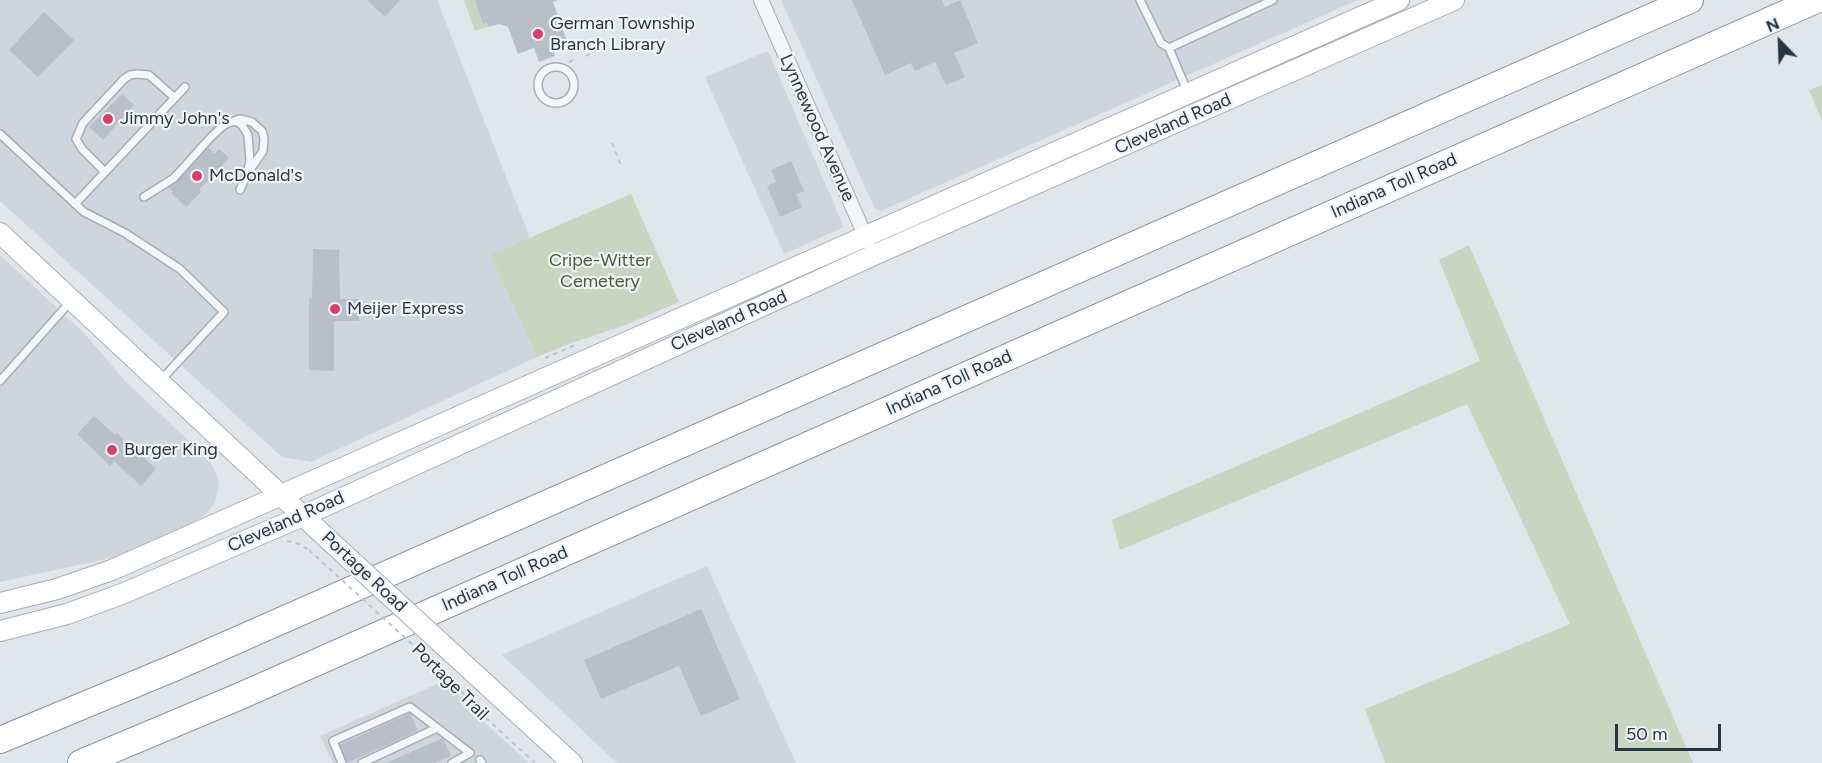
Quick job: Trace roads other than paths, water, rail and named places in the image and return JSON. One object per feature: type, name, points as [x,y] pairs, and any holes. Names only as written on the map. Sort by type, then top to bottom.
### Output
[{"type":"highway","points":[[0,740],[176,668],[1690,0]]},
{"type":"highway","name":"Indiana Toll Road","points":[[81,763],[260,687],[1816,0]]},
{"type":"main road","name":"Cleveland Road","points":[[0,603],[57,589],[112,570],[1188,93],[1378,4],[1399,0]]},
{"type":"main road","name":"Cleveland Road","points":[[0,631],[67,614],[122,594],[303,516],[874,255],[1454,0]]},
{"type":"main road","name":"Portage Road","points":[[0,233],[572,763]]},
{"type":"street","name":"Lynnewood Avenue","points":[[761,0],[874,255]]},
{"type":"street","points":[[1378,4],[1389,29]]},
{"type":"lane","points":[[1140,0],[1161,44],[1169,48],[1188,93]]},
{"type":"lane","points":[[1169,48],[1273,0]]},
{"type":"lane","points":[[550,66],[558,66],[568,71],[574,81],[572,95],[560,103],[547,102],[539,93],[538,81],[545,70],[550,66]]},
{"type":"lane","points":[[105,172],[76,140],[83,123],[130,75],[149,75],[175,98]]},
{"type":"lane","points":[[75,204],[185,87]]},
{"type":"lane","points":[[144,197],[174,178],[224,125],[240,119],[252,122],[262,131],[264,138],[263,151],[247,174]]},
{"type":"lane","points":[[231,122],[242,125],[248,135],[250,161],[240,190]]},
{"type":"lane","points":[[0,134],[84,212],[125,232],[180,269],[224,312],[160,382]]},
{"type":"lane","points":[[0,381],[71,300]]},
{"type":"lane","points":[[342,763],[333,741],[410,707],[470,753],[452,763]]},
{"type":"lane","points":[[362,763],[437,728]]},
{"type":"place","name":"German Township Branch Library","points":[[538,34]]},
{"type":"place","name":"Jimmy John's","points":[[108,119]]},
{"type":"place","name":"McDonald's","points":[[197,176]]},
{"type":"place","name":"Meijer Express","points":[[335,309]]},
{"type":"place","name":"Burger King","points":[[112,450]]},
{"type":"park label","name":"Cripe-Witter Cemetery","points":[[600,271]]}]
